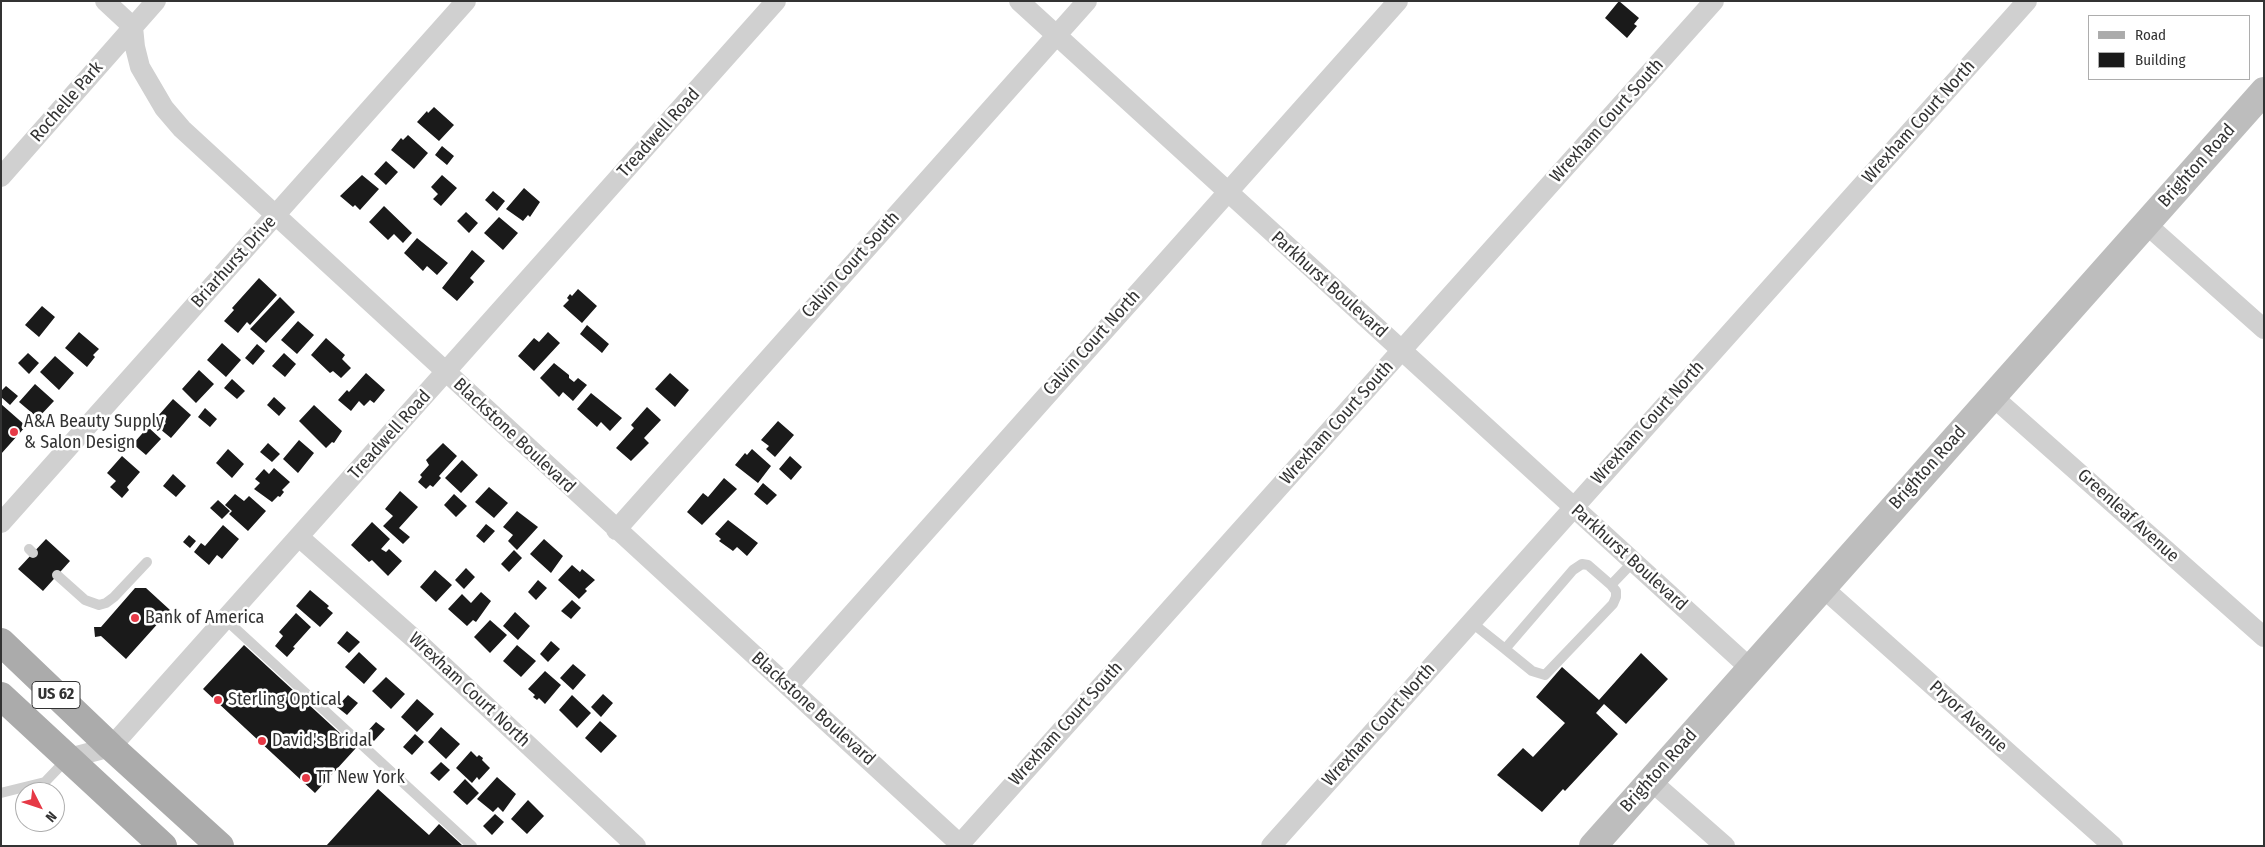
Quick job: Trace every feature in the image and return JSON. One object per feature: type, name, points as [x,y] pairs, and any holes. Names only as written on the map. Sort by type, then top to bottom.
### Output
[{"type":"main road","name":"US 62","points":[[1,642],[111,747],[220,846]]},
{"type":"main road","name":"US 62","points":[[1,696],[164,846]]},
{"type":"street","points":[[105,1],[133,27]]},
{"type":"street","name":"Rochelle Park","points":[[1,177],[156,1]]},
{"type":"street","name":"Briarhurst Drive","points":[[1,523],[466,1]]},
{"type":"street","name":"Treadwell Road","points":[[111,747],[776,1]]},
{"type":"street","name":"Parkhurst Boulevard","points":[[1019,1],[1227,193],[1751,669]]},
{"type":"street","name":"Calvin Court South","points":[[616,530],[1086,1]]},
{"type":"street","name":"Calvin Court North","points":[[788,686],[1398,1]]},
{"type":"street","name":"Wrexham Court South","points":[[961,845],[1714,1]]},
{"type":"street","name":"Wrexham Court North","points":[[1271,846],[2027,1]]},
{"type":"street","name":"Blackstone Boulevard","points":[[133,27],[140,67],[164,108],[182,129],[616,530],[961,845]]},
{"type":"street","name":"Brighton Road","points":[[1593,846],[2264,90]]},
{"type":"street","points":[[2146,224],[2264,329]]},
{"type":"street","name":"Greenleaf Avenue","points":[[1992,396],[2264,637]]},
{"type":"street","name":"Wrexham Court North","points":[[299,537],[420,644],[636,846]]},
{"type":"street","name":"Pryor Avenue","points":[[1822,587],[2113,846]]},
{"type":"street","points":[[69,758],[111,747]]},
{"type":"street","points":[[1651,781],[1725,846]]},
{"type":"lane","points":[[57,575],[85,600],[99,605],[106,603],[114,597],[147,562]]},
{"type":"lane","points":[[1611,585],[1633,562]]},
{"type":"lane","points":[[1470,622],[1532,671],[1545,675],[1613,604],[1616,591],[1588,565],[1582,564],[1573,570],[1505,649]]},
{"type":"lane","points":[[225,619],[472,846]]},
{"type":"lane","points":[[1,793],[45,782],[69,758]]},
{"type":"building","points":[[1619,1],[1639,18],[1634,24],[1637,26],[1627,38],[1605,18]]},
{"type":"building","points":[[434,107],[454,125],[439,141],[417,122],[427,111],[428,113]]},
{"type":"building","points":[[408,135],[428,153],[414,169],[391,150],[401,138],[403,140]]},
{"type":"building","points":[[442,146],[454,156],[447,165],[435,155]]},
{"type":"building","points":[[386,161],[398,172],[386,185],[374,174]]},
{"type":"building","points":[[362,175],[379,189],[360,210],[355,205],[353,207],[340,196]]},
{"type":"building","points":[[442,175],[457,188],[441,206],[433,199],[438,194],[431,187]]},
{"type":"building","points":[[524,188],[540,202],[530,217],[528,215],[523,221],[506,209]]},
{"type":"building","points":[[493,191],[505,201],[497,211],[485,200]]},
{"type":"building","points":[[384,206],[412,233],[403,243],[394,234],[388,240],[369,222]]},
{"type":"building","points":[[466,212],[478,223],[469,233],[457,221]]},
{"type":"building","points":[[499,217],[518,233],[503,250],[484,233]]},
{"type":"building","points":[[417,238],[448,263],[437,275],[427,266],[423,271],[404,253]]},
{"type":"building","points":[[472,250],[485,261],[470,278],[474,282],[457,301],[442,288]]},
{"type":"building","points":[[259,278],[277,295],[250,325],[247,322],[238,333],[224,321],[234,310],[232,308]]},
{"type":"building","points":[[578,289],[597,306],[582,323],[563,306],[569,300],[567,298],[570,294],[572,296]]},
{"type":"building","points":[[280,297],[295,312],[266,343],[250,329]]},
{"type":"building","points":[[42,306],[55,317],[39,337],[25,325]]},
{"type":"building","points":[[298,321],[314,335],[297,354],[281,340]]},
{"type":"building","points":[[587,325],[609,344],[602,353],[580,334]]},
{"type":"building","points":[[79,332],[99,349],[93,355],[95,357],[87,367],[65,348]]},
{"type":"building","points":[[548,332],[560,343],[534,371],[518,356],[534,338],[539,342]]},
{"type":"building","points":[[326,338],[345,355],[342,359],[351,368],[341,378],[333,371],[330,373],[311,355]]},
{"type":"building","points":[[222,343],[241,360],[226,377],[207,360]]},
{"type":"building","points":[[257,344],[265,351],[253,365],[245,358]]},
{"type":"building","points":[[28,353],[39,363],[29,374],[18,363]]},
{"type":"building","points":[[284,353],[296,364],[285,377],[272,366]]},
{"type":"building","points":[[55,356],[74,373],[59,390],[40,372]]},
{"type":"building","points":[[554,363],[569,375],[569,378],[574,382],[578,378],[587,385],[573,401],[563,392],[559,397],[540,378]]},
{"type":"building","points":[[199,370],[214,384],[196,403],[182,389]]},
{"type":"building","points":[[366,373],[385,390],[374,403],[370,400],[364,406],[359,401],[351,411],[338,400],[347,390],[349,392]]},
{"type":"building","points":[[670,373],[689,390],[675,407],[655,389]]},
{"type":"building","points":[[232,379],[245,391],[237,399],[224,388]]},
{"type":"building","points":[[35,384],[54,401],[38,418],[19,402]]},
{"type":"building","points":[[6,386],[18,396],[10,405],[1,397],[1,391]]},
{"type":"building","points":[[591,393],[622,418],[610,431],[601,422],[597,427],[577,409]]},
{"type":"building","points":[[274,397],[286,408],[279,416],[267,405]]},
{"type":"building","points":[[173,399],[191,415],[171,438],[160,429],[166,423],[158,416]]},
{"type":"building","points":[[1,404],[26,426],[1,454]]},
{"type":"building","points":[[314,405],[342,431],[334,443],[332,442],[326,448],[299,421]]},
{"type":"building","points":[[647,407],[661,420],[644,438],[649,443],[631,461],[616,448],[634,428],[631,425]]},
{"type":"building","points":[[205,408],[217,419],[210,427],[198,417]]},
{"type":"building","points":[[778,421],[794,435],[775,457],[766,449],[769,446],[761,440]]},
{"type":"building","points":[[148,427],[161,439],[146,455],[133,444]]},
{"type":"building","points":[[299,440],[314,453],[298,473],[283,459]]},
{"type":"building","points":[[268,443],[280,454],[272,462],[260,452]]},
{"type":"building","points":[[443,443],[457,456],[439,476],[441,478],[433,487],[430,485],[426,489],[418,482],[422,477],[420,475],[429,465],[426,460]]},
{"type":"building","points":[[228,449],[244,464],[232,478],[216,463]]},
{"type":"building","points":[[752,449],[771,466],[758,483],[735,465],[745,453],[747,455]]},
{"type":"building","points":[[122,456],[140,472],[127,487],[129,490],[122,498],[110,487],[116,481],[107,473]]},
{"type":"building","points":[[790,456],[802,467],[791,480],[779,469]]},
{"type":"building","points":[[462,460],[478,475],[461,493],[445,478]]},
{"type":"building","points":[[274,468],[290,482],[282,490],[284,492],[280,497],[278,496],[272,502],[254,489],[260,483],[255,479],[264,469],[269,474]]},
{"type":"building","points":[[173,474],[186,486],[176,497],[163,486]]},
{"type":"building","points":[[724,478],[737,489],[702,525],[687,512],[703,493],[708,497]]},
{"type":"building","points":[[763,483],[777,495],[767,505],[754,494]]},
{"type":"building","points":[[489,487],[508,503],[494,518],[475,502]]},
{"type":"building","points":[[400,491],[418,507],[399,528],[410,537],[403,544],[383,526],[393,516],[385,509]]},
{"type":"building","points":[[235,494],[244,501],[249,496],[266,511],[248,531],[229,514],[232,511],[225,505]]},
{"type":"building","points":[[454,494],[467,506],[456,517],[444,505]]},
{"type":"building","points":[[218,500],[230,511],[222,519],[210,508]]},
{"type":"building","points":[[517,511],[538,527],[517,550],[508,541],[513,535],[503,527]]},
{"type":"building","points":[[728,520],[758,543],[747,556],[737,547],[733,551],[719,541],[721,539],[715,534]]},
{"type":"building","points":[[372,522],[390,539],[381,549],[386,552],[389,549],[402,561],[388,576],[372,560],[369,562],[351,545]]},
{"type":"building","points":[[486,524],[495,531],[484,543],[476,536]]},
{"type":"building","points":[[223,525],[239,539],[222,559],[217,555],[209,565],[194,552],[201,543],[205,546]]},
{"type":"building","points":[[189,535],[196,541],[190,548],[183,542]]},
{"type":"building","points":[[46,539],[70,561],[43,591],[18,569]]},
{"type":"building","points":[[544,539],[563,556],[551,573],[530,554]]},
{"type":"building","points":[[514,550],[522,558],[509,572],[501,564]]},
{"type":"building","points":[[572,565],[580,572],[582,569],[595,580],[585,589],[587,591],[579,599],[558,580]]},
{"type":"building","points":[[466,568],[475,577],[464,589],[455,580]]},
{"type":"building","points":[[435,570],[452,585],[436,602],[420,587]]},
{"type":"building","points":[[538,580],[547,588],[536,600],[528,592]]},
{"type":"building","name":"Bank of America","points":[[135,588],[146,588],[170,610],[126,659],[101,636],[95,637],[94,627],[101,627]]},
{"type":"building","points":[[310,590],[329,606],[327,608],[333,613],[320,627],[296,606]]},
{"type":"building","points":[[481,592],[491,601],[476,622],[473,620],[467,626],[448,609],[462,594],[471,603]]},
{"type":"building","points":[[572,600],[581,608],[571,619],[561,611]]},
{"type":"building","points":[[515,612],[530,626],[518,640],[503,626]]},
{"type":"building","points":[[296,613],[311,627],[293,647],[295,648],[287,657],[275,646],[283,636],[279,632]]},
{"type":"building","points":[[490,620],[507,635],[490,653],[474,637]]},
{"type":"building","points":[[347,631],[360,642],[349,653],[337,643]]},
{"type":"building","points":[[551,641],[560,649],[548,662],[540,654]]},
{"type":"building","points":[[244,645],[356,748],[315,793],[203,689]]},
{"type":"building","points":[[517,645],[536,661],[521,677],[503,661]]},
{"type":"building","points":[[359,652],[377,669],[364,684],[345,667]]},
{"type":"building","points":[[1641,653],[1668,679],[1626,724],[1604,704],[1596,713],[1618,734],[1565,791],[1563,789],[1542,812],[1497,775],[1523,748],[1533,757],[1565,723],[1536,697],[1562,667],[1599,700]]},
{"type":"building","points":[[573,664],[586,675],[573,690],[560,678]]},
{"type":"building","points":[[545,671],[561,685],[545,704],[539,698],[537,700],[533,697],[535,695],[528,689]]},
{"type":"building","points":[[386,677],[405,694],[391,709],[372,691]]},
{"type":"building","points":[[603,694],[613,703],[601,717],[591,707]]},
{"type":"building","points":[[348,695],[358,703],[347,715],[337,707]]},
{"type":"building","points":[[572,695],[591,713],[577,728],[559,710]]},
{"type":"building","points":[[417,699],[434,714],[417,732],[401,717]]},
{"type":"building","points":[[600,721],[617,736],[601,753],[585,738]]},
{"type":"building","points":[[376,722],[385,729],[374,741],[366,733]]},
{"type":"building","points":[[441,727],[460,744],[446,759],[428,742]]},
{"type":"building","points":[[415,734],[424,742],[412,755],[403,747]]},
{"type":"building","points":[[471,751],[477,757],[479,755],[483,758],[482,760],[490,768],[479,780],[477,777],[472,783],[456,768]]},
{"type":"building","points":[[441,762],[450,770],[439,781],[430,773]]},
{"type":"building","points":[[497,777],[516,794],[503,812],[498,807],[493,812],[477,799]]},
{"type":"building","points":[[465,779],[479,793],[467,805],[453,792]]},
{"type":"building","points":[[378,789],[429,835],[439,824],[463,846],[326,846]]},
{"type":"building","points":[[528,800],[544,816],[527,834],[511,819]]},
{"type":"building","points":[[495,814],[504,822],[492,835],[483,826]]},
{"type":"place","name":"A&A Beauty Supply & Salon Design","points":[[14,432]]},
{"type":"place","name":"Bank of America","points":[[135,618]]},
{"type":"place","name":"Sterling Optical","points":[[218,700]]},
{"type":"place","name":"David's Bridal","points":[[262,741]]},
{"type":"place","name":"TT New York","points":[[306,778]]}]
